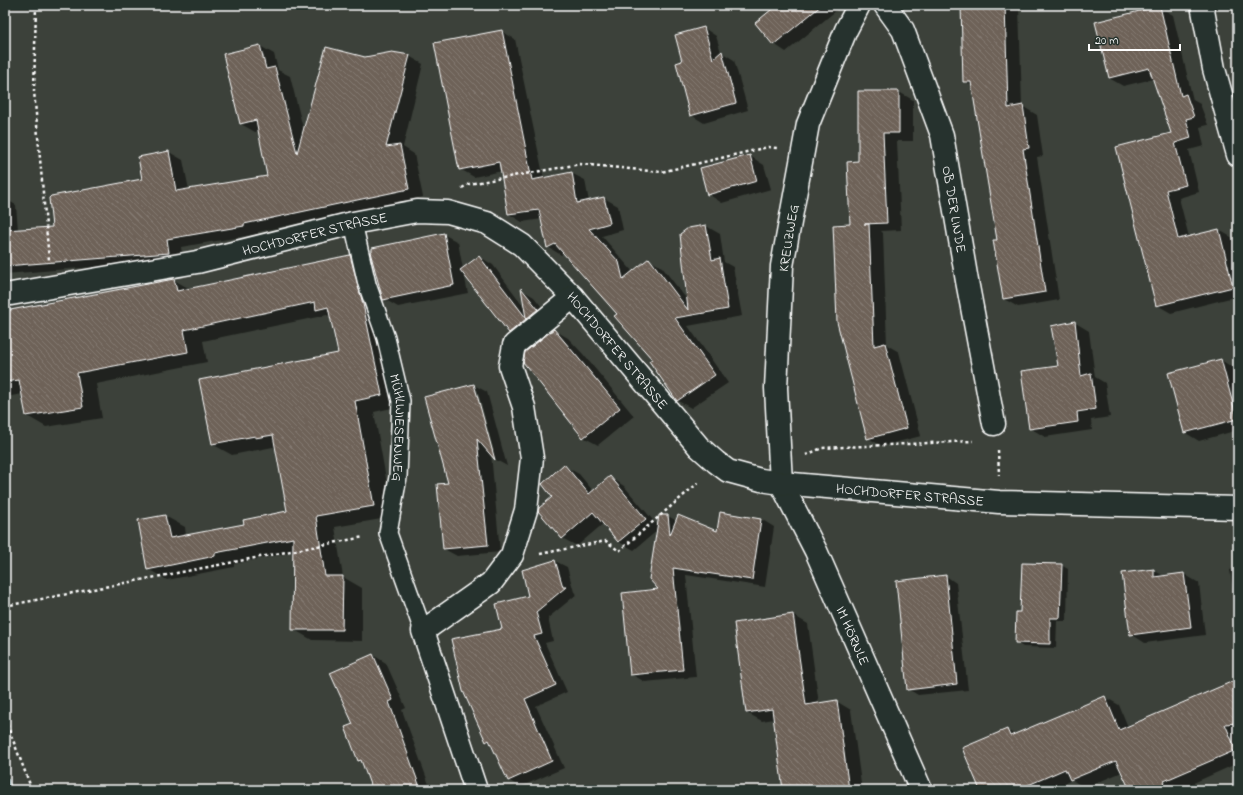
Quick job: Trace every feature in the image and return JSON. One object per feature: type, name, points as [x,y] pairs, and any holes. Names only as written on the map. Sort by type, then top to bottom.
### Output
[{"type":"street","name":"KREUZWEG","points":[[781,482],[776,388],[782,266],[808,124],[846,30],[859,5]]},
{"type":"street","name":"OB DER LINDE","points":[[885,5],[903,30],[942,135],[967,281],[994,424]]},
{"type":"street","points":[[1202,5],[1214,69],[1238,155]]},
{"type":"street","name":"HOCHDORFER STRASSE","points":[[5,295],[197,262],[353,223],[417,211],[448,212],[487,223],[522,245],[573,297],[699,447],[728,471],[761,480],[999,502],[1238,508]]},
{"type":"street","points":[[422,631],[491,583],[512,555],[526,510],[532,458],[524,407],[510,366],[514,345],[573,297]]},
{"type":"street","name":"IM HÖRNLE","points":[[781,482],[816,551],[921,790]]},
{"type":"street","name":"MÜHLWIESENWEG","points":[[422,631],[476,790]]},
{"type":"lane","name":"MÜHLWIESENWEG","points":[[353,223],[367,284],[386,338],[401,401],[398,477],[388,533],[422,631]]},
{"type":"path","points":[[36,5],[34,91],[52,286]]},
{"type":"path","points":[[456,191],[469,184],[580,164],[661,172],[768,147]]},
{"type":"path","points":[[822,448],[974,441]]},
{"type":"path","points":[[512,555],[542,554],[593,542],[606,542],[619,551],[696,485],[716,462]]},
{"type":"path","points":[[5,606],[388,533]]},
{"type":"path","points":[[5,719],[32,790]]},
{"type":"building","points":[[777,5],[822,5],[773,45],[755,23]]},
{"type":"building","points":[[961,5],[1005,5],[1008,108],[1023,105],[1029,148],[1023,149],[1045,292],[1003,299],[993,240],[997,240],[971,82],[963,82]]},
{"type":"building","points":[[1160,6],[1181,96],[1186,94],[1194,117],[1186,119],[1191,138],[1175,143],[1186,185],[1166,190],[1178,239],[1219,229],[1233,287],[1156,306],[1116,147],[1171,133],[1149,68],[1109,78],[1095,22]]},
{"type":"building","points":[[704,27],[713,59],[722,51],[736,103],[690,116],[676,63],[682,61],[675,35]]},
{"type":"building","points":[[502,30],[532,180],[572,172],[577,203],[604,197],[610,223],[589,229],[619,262],[623,279],[649,258],[688,310],[680,234],[688,228],[706,225],[712,260],[720,258],[728,309],[675,318],[715,375],[677,401],[649,361],[652,359],[614,316],[617,314],[555,244],[547,248],[539,210],[508,214],[499,162],[459,170],[434,43]]},
{"type":"building","points":[[260,45],[266,69],[275,67],[297,153],[326,47],[365,57],[392,52],[410,55],[386,147],[400,145],[409,189],[244,224],[244,226],[167,239],[169,253],[5,266],[5,230],[52,227],[49,198],[51,196],[142,179],[138,157],[169,151],[176,191],[267,176],[256,120],[240,124],[223,54]]},
{"type":"building","points":[[858,91],[899,91],[899,133],[883,133],[887,223],[864,224],[869,224],[874,346],[885,343],[907,428],[867,439],[837,322],[833,225],[850,224],[847,162],[858,161]]},
{"type":"building","points":[[750,155],[757,181],[707,195],[700,168]]},
{"type":"building","points":[[444,233],[454,285],[383,300],[370,252],[372,251],[372,248]]},
{"type":"building","points":[[350,255],[363,304],[382,395],[355,401],[374,506],[316,516],[325,576],[343,576],[342,630],[292,630],[293,538],[215,553],[215,556],[147,570],[138,520],[165,515],[170,538],[244,524],[243,520],[287,511],[273,435],[255,438],[255,436],[212,444],[199,380],[338,353],[328,307],[316,310],[315,302],[184,330],[188,352],[77,373],[83,407],[26,416],[19,380],[5,382],[5,311],[174,279],[177,291]]},
{"type":"building","points":[[479,256],[526,318],[521,288],[538,309],[509,333],[460,270]]},
{"type":"building","points":[[1075,321],[1081,376],[1091,373],[1096,409],[1077,412],[1078,422],[1029,429],[1021,371],[1058,366],[1051,326]]},
{"type":"building","points":[[554,329],[620,408],[583,438],[523,362],[525,352]]},
{"type":"building","points":[[1221,359],[1237,419],[1184,433],[1168,373]]},
{"type":"building","points":[[474,384],[495,460],[477,439],[488,545],[443,549],[437,484],[448,483],[424,397]]},
{"type":"building","points":[[564,464],[589,494],[610,476],[646,519],[618,542],[593,512],[562,539],[538,511],[539,508],[552,497],[542,484]]},
{"type":"building","points":[[720,512],[761,519],[752,580],[673,568],[683,670],[630,675],[622,593],[658,589],[649,579],[659,515],[668,515],[670,535],[678,515],[717,531]]},
{"type":"building","points":[[555,560],[563,587],[566,587],[536,612],[542,634],[534,636],[556,685],[525,699],[552,761],[508,781],[489,740],[486,742],[463,691],[451,639],[502,629],[496,604],[528,596],[522,570]]},
{"type":"building","points":[[1022,563],[1062,564],[1060,618],[1050,618],[1050,644],[1015,643],[1016,612],[1020,612]]},
{"type":"building","points":[[1154,569],[1154,577],[1184,573],[1191,627],[1130,635],[1122,573]]},
{"type":"building","points":[[946,575],[957,684],[907,690],[896,581]]},
{"type":"building","points":[[793,614],[806,705],[837,700],[849,790],[783,790],[772,709],[746,713],[734,623]]},
{"type":"building","points":[[373,654],[393,700],[389,702],[421,790],[372,790],[361,760],[358,761],[345,727],[353,724],[330,673]]},
{"type":"building","points":[[1238,679],[1238,723],[1225,724],[1236,750],[1164,781],[1165,783],[1150,790],[1130,790],[1116,761],[1070,780],[1065,769],[1017,790],[980,790],[962,748],[1007,729],[1010,736],[1105,696],[1119,730]]},
{"type":"waterway","points":[[5,781],[7,790]]}]
